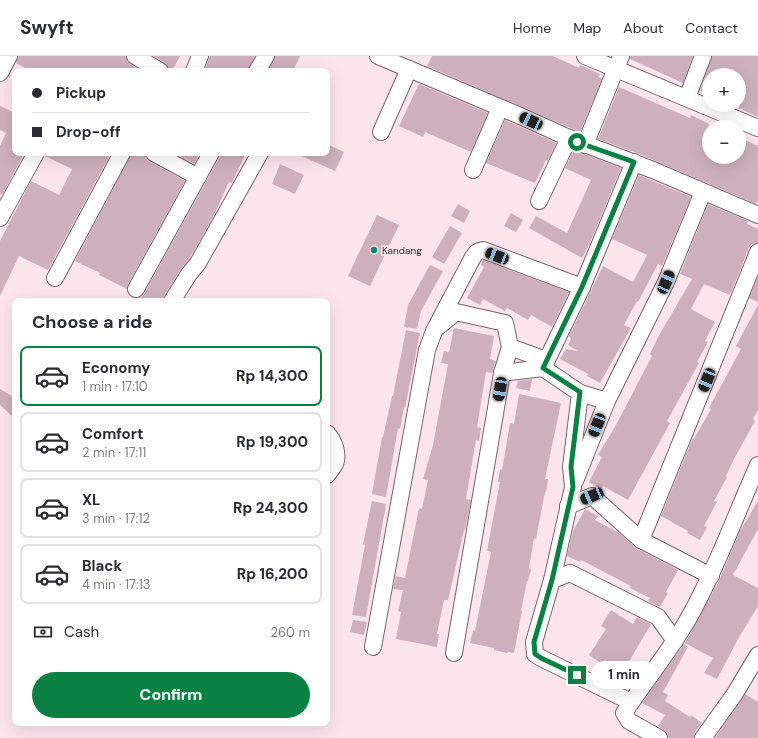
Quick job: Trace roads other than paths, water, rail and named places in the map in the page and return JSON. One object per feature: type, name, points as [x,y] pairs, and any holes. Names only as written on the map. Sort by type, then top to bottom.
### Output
[{"type":"street","points":[[135,56],[155,68]]},
{"type":"street","points":[[195,68],[200,56]]},
{"type":"street","points":[[260,68],[266,56]]},
{"type":"street","points":[[378,56],[585,145],[634,162],[758,215]]},
{"type":"street","points":[[586,56],[618,62],[687,98],[757,126]]},
{"type":"street","points":[[687,98],[703,56]]},
{"type":"street","points":[[585,145],[618,62]]},
{"type":"street","points":[[381,132],[409,69]]},
{"type":"street","points":[[473,170],[500,108]]},
{"type":"street","points":[[539,202],[569,138]]},
{"type":"street","points":[[0,218],[34,156]]},
{"type":"street","points":[[55,278],[120,156]]},
{"type":"street","points":[[160,156],[198,177]]},
{"type":"street","points":[[136,289],[209,156]]},
{"type":"street","points":[[174,298],[198,263],[258,156]]},
{"type":"street","points":[[545,364],[582,287],[634,162]]},
{"type":"street","points":[[631,702],[541,658],[535,654],[534,642],[552,580],[573,487],[607,401],[666,282],[703,192]]},
{"type":"street","points":[[373,647],[427,350],[434,331],[473,258],[477,252],[483,250],[582,287]]},
{"type":"street","points":[[641,540],[758,252]]},
{"type":"street","points":[[434,331],[456,312],[505,323],[510,347],[502,373],[454,653]]},
{"type":"street","points":[[510,347],[545,364],[580,392],[607,401]]},
{"type":"street","points":[[502,373],[545,364]]},
{"type":"street","points":[[573,487],[572,461],[580,392]]},
{"type":"street","points":[[330,437],[334,443],[336,455],[335,464],[330,471]]},
{"type":"street","points":[[658,738],[629,720],[624,713],[675,641],[692,613],[711,576],[758,465]]},
{"type":"street","points":[[568,506],[592,496],[641,540],[711,576]]},
{"type":"street","points":[[552,580],[570,573],[652,613],[658,617],[675,641]]},
{"type":"street","points":[[703,738],[734,695],[758,655]]},
{"type":"place","name":"Kandang","points":[[374,250]]}]
